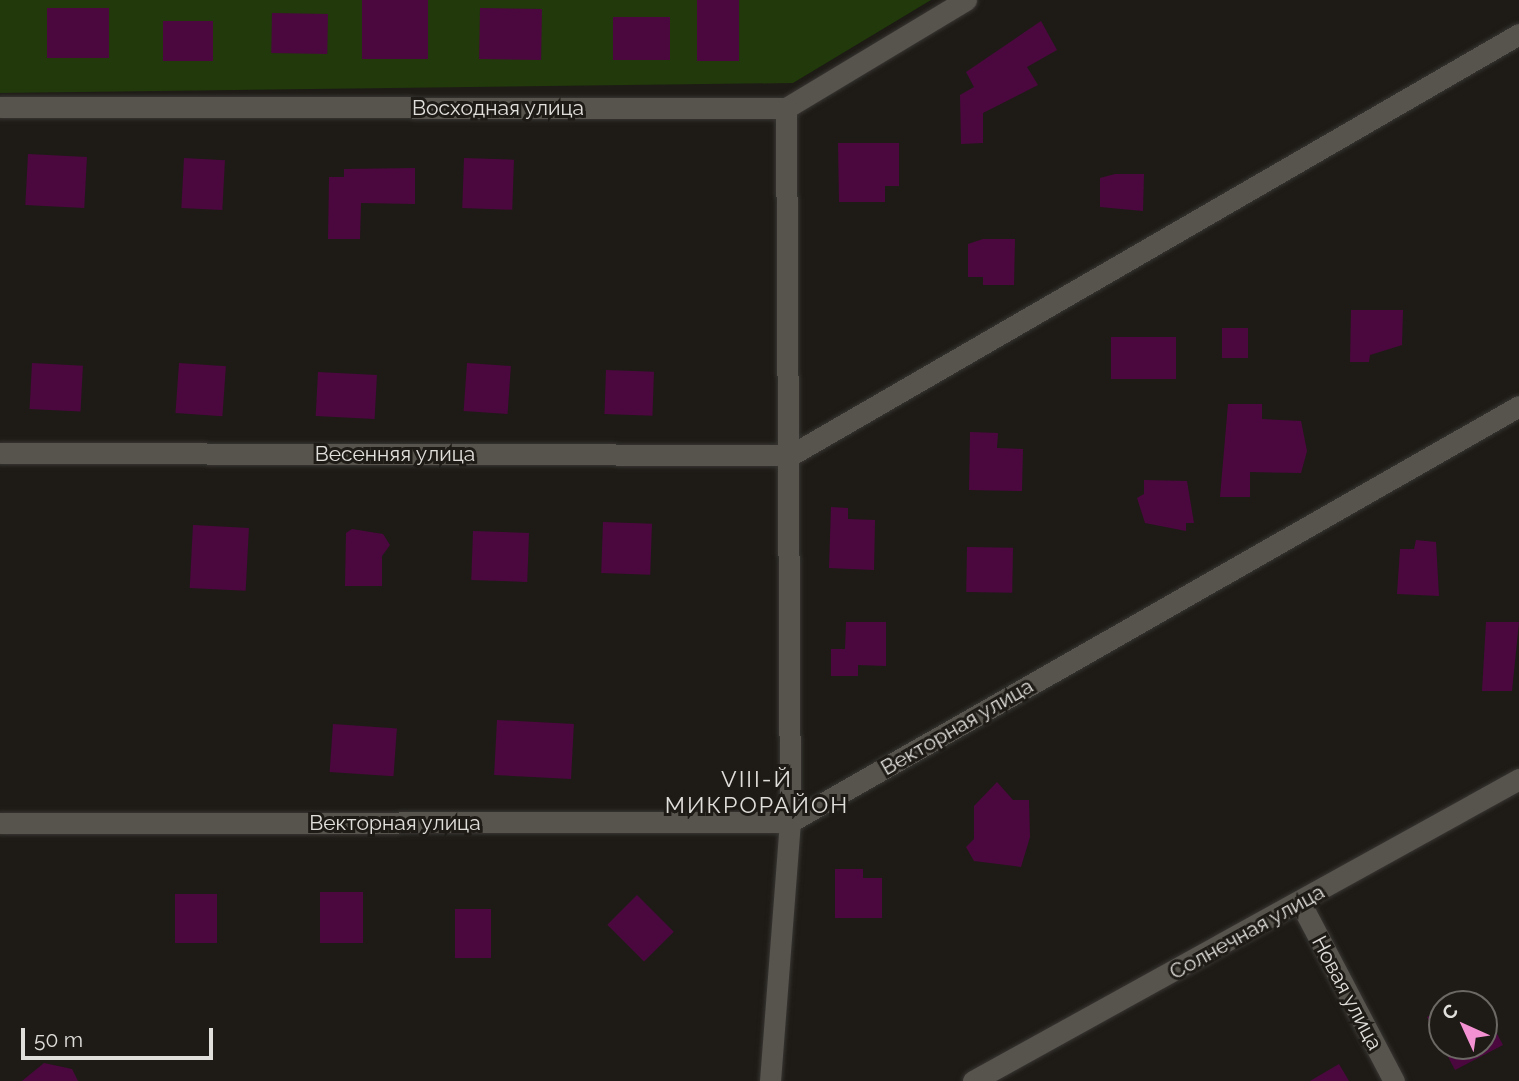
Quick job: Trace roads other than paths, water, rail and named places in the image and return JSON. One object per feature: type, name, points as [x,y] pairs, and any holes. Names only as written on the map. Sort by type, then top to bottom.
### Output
[{"type":"street","points":[[770,1081],[790,822],[791,456],[786,108],[966,0]]},
{"type":"street","points":[[791,456],[1519,34]]},
{"type":"street","name":"Восходная улица","points":[[0,107],[786,108]]},
{"type":"street","name":"Векторная улица","points":[[0,824],[790,822],[1519,406]]},
{"type":"street","name":"Весенняя улица","points":[[0,453],[791,456]]},
{"type":"street","name":"Солнечная улица","points":[[973,1081],[1301,904],[1519,779]]},
{"type":"street","name":"Новая улица","points":[[1301,904],[1394,1081]]},
{"type":"district","name":"VIII-Й МИКРОРАЙОН","points":[[757,792]]}]
